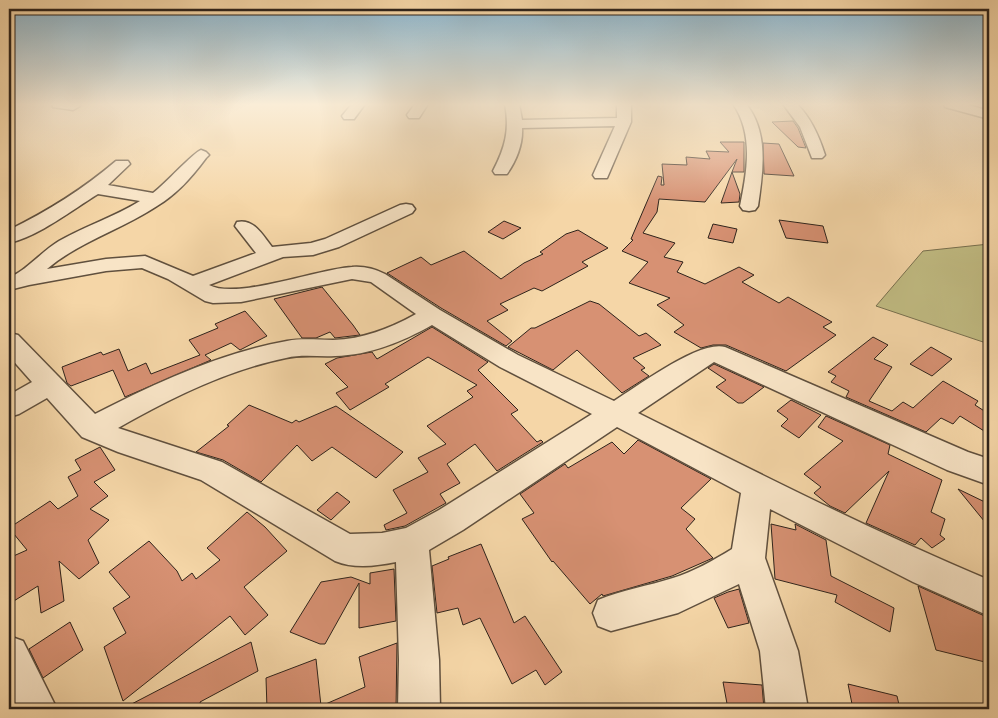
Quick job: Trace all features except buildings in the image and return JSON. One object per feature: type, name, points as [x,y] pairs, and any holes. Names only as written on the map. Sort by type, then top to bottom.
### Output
[{"type":"street","points":[[501,171],[512,149],[514,138]]},
{"type":"street","points":[[601,175],[617,138]]},
{"type":"street","points":[[749,206],[753,182],[753,138]]},
{"type":"street","points":[[812,138],[818,155]]},
{"type":"street","points":[[17,282],[45,258],[64,246],[156,199],[182,179],[201,155]]},
{"type":"street","points":[[9,237],[48,218],[95,188],[122,164]]},
{"type":"street","points":[[95,188],[156,199]]},
{"type":"street","points":[[191,284],[268,255],[282,251],[312,249],[332,243],[406,209]]},
{"type":"street","points":[[244,226],[268,255]]},
{"type":"street","points":[[17,282],[106,265],[144,262],[213,296],[240,295],[352,273],[368,274],[378,278],[432,315],[509,362],[925,570],[989,598]]},
{"type":"street","points":[[92,429],[149,398],[231,364],[289,348],[339,348],[376,342],[411,328],[432,315]]},
{"type":"street","points":[[9,341],[92,429],[128,444],[211,471],[347,550],[382,549],[412,542],[451,520],[703,357],[716,353],[958,461],[989,472]]},
{"type":"street","points":[[9,407],[49,385]]},
{"type":"street","points":[[757,487],[748,558],[779,651],[787,709]]},
{"type":"street","points":[[412,542],[419,660],[419,709]]},
{"type":"street","points":[[611,613],[678,596],[730,570],[748,558]]},
{"type":"street","points":[[9,655],[36,709]]},
{"type":"shaded area","points":[[989,244],[989,344],[876,306],[923,251]]}]
